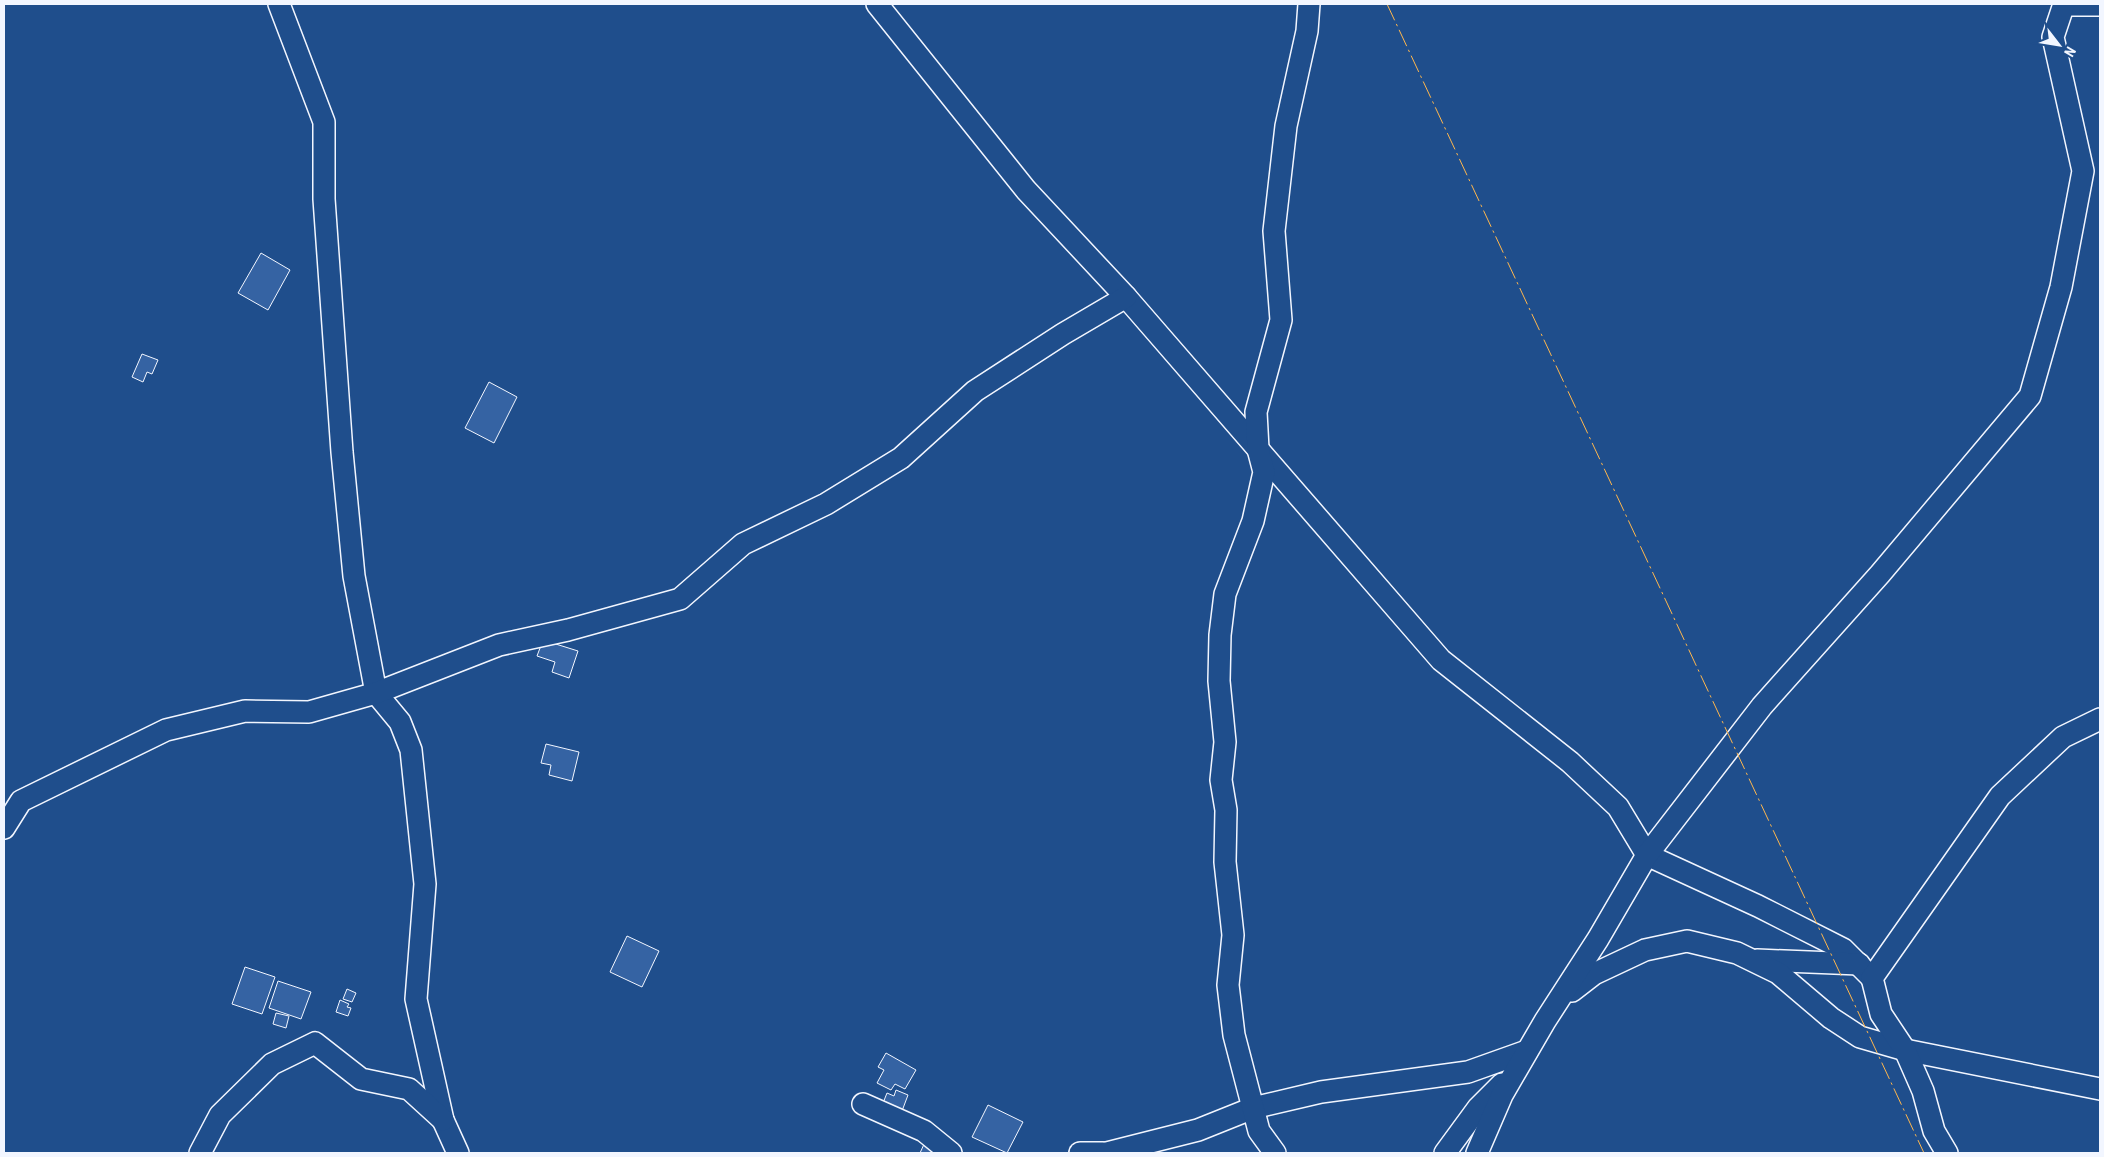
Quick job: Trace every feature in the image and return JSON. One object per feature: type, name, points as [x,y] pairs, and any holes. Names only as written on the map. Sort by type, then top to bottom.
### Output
[{"type":"street","points":[[279,4],[324,122],[324,199],[342,452],[354,576],[376,693],[400,722],[411,750],[425,884],[416,999],[443,1120],[458,1153]]},
{"type":"street","points":[[876,4],[1026,190],[1126,298],[1441,660],[1570,762],[1618,807],[1648,855],[1758,906],[1844,949],[1865,971],[1881,1014],[1905,1050],[1923,1090],[1934,1131],[1947,1153]]},
{"type":"street","points":[[1274,1153],[1259,1131],[1234,1035],[1228,985],[1233,935],[1225,862],[1226,810],[1221,780],[1225,742],[1219,681],[1220,635],[1225,594],[1254,521],[1264,472],[1258,449],[1256,412],[1281,320],[1274,232],[1286,126],[1306,31],[1308,4]]},
{"type":"street","points":[[1477,1153],[1502,1095],[1523,1058],[1648,855],[1762,706],[1880,574],[2030,396],[2060,286],[2082,170],[2053,37],[2064,4],[2100,5]]},
{"type":"street","points":[[4,828],[21,801],[166,730],[245,711],[308,712],[376,693],[499,645],[568,630],[680,599],[743,544],[826,504],[901,458],[975,391],[1063,334],[1126,298]]},
{"type":"street","points":[[1865,971],[2000,796],[2062,737],[2100,719]]},
{"type":"street","points":[[1557,1002],[1594,974],[1645,950],[1686,941],[1737,953],[1778,974],[1831,1018],[1860,1038],[1905,1050],[2100,1090]]},
{"type":"street","points":[[1752,960],[1865,971]]},
{"type":"street","points":[[200,1153],[220,1116],[272,1064],[316,1043],[361,1079],[408,1089],[443,1120]]},
{"type":"street","points":[[1107,1153],[1198,1130],[1253,1108],[1321,1092],[1468,1072],[1523,1058]]},
{"type":"street","points":[[1445,1153],[1478,1108],[1523,1058]]},
{"type":"street","points":[[863,1104],[924,1131],[951,1153]]},
{"type":"street","points":[[1080,1153],[1103,1153]]},
{"type":"building","points":[[261,253],[290,270],[268,310],[238,293]]},
{"type":"building","points":[[142,354],[158,360],[152,374],[147,372],[143,382],[132,377]]},
{"type":"building","points":[[489,382],[517,397],[494,443],[465,428]]},
{"type":"building","points":[[543,640],[578,651],[569,678],[552,672],[555,662],[537,656]]},
{"type":"building","points":[[546,744],[579,752],[572,781],[549,775],[551,765],[541,763]]},
{"type":"building","points":[[627,936],[659,951],[642,987],[610,972]]},
{"type":"building","points":[[245,967],[275,977],[262,1014],[232,1004]]},
{"type":"building","points":[[278,981],[311,992],[301,1019],[269,1008]]},
{"type":"building","points":[[347,989],[356,993],[352,1002],[343,999]]},
{"type":"building","points":[[340,1000],[349,1004],[347,1007],[351,1008],[348,1016],[336,1012]]},
{"type":"building","points":[[276,1013],[289,1016],[286,1028],[273,1024]]},
{"type":"building","points":[[886,1053],[916,1070],[905,1089],[895,1084],[891,1090],[877,1083],[884,1070],[878,1067]]},
{"type":"building","points":[[896,1090],[908,1095],[902,1111],[883,1103],[887,1093],[894,1096]]},
{"type":"building","points":[[988,1105],[1023,1122],[1007,1153],[972,1137]]},
{"type":"building","points":[[925,1142],[938,1153],[920,1153]]},
{"type":"power","points":[[1387,4],[1924,1153]]}]
